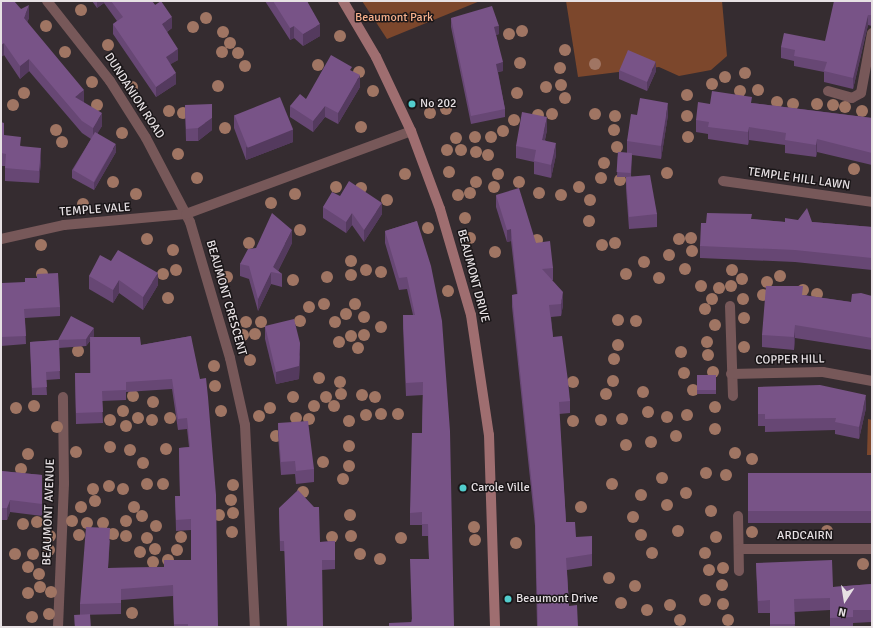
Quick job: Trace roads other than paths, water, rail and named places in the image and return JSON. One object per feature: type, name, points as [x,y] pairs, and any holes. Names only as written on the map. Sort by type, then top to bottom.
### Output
[{"type":"street","name":"DUNDANION ROAD","points":[[47,1],[110,80],[146,138],[186,214]]},
{"type":"street","name":"BEAUMONT DRIVE","points":[[343,1],[376,56],[411,131],[457,262],[481,362],[490,452],[495,627]]},
{"type":"street","points":[[828,91],[852,98],[861,93],[872,33]]},
{"type":"street","points":[[186,214],[411,131]]},
{"type":"street","name":"TEMPLE HILL LAWN","points":[[723,181],[872,202]]},
{"type":"street","name":"TEMPLE VALE","points":[[3,237],[64,225],[186,214]]},
{"type":"street","name":"BEAUMONT CRESCENT","points":[[186,214],[230,358],[245,425],[255,627]]},
{"type":"street","points":[[730,306],[732,396]]},
{"type":"street","name":"COPPER HILL","points":[[731,374],[823,372],[872,381]]},
{"type":"street","name":"BEAUMONT AVENUE","points":[[58,627],[64,489],[63,397]]},
{"type":"street","points":[[738,516],[739,571]]},
{"type":"street","name":"ARDCAIRN","points":[[739,549],[872,549]]},
{"type":"place","name":"No 202","points":[[412,104]]},
{"type":"place","name":"Carole Ville","points":[[463,488]]},
{"type":"place","name":"Beaumont Drive","points":[[508,599]]},
{"type":"park label","name":"Beaumont Park","points":[[394,18]]}]
